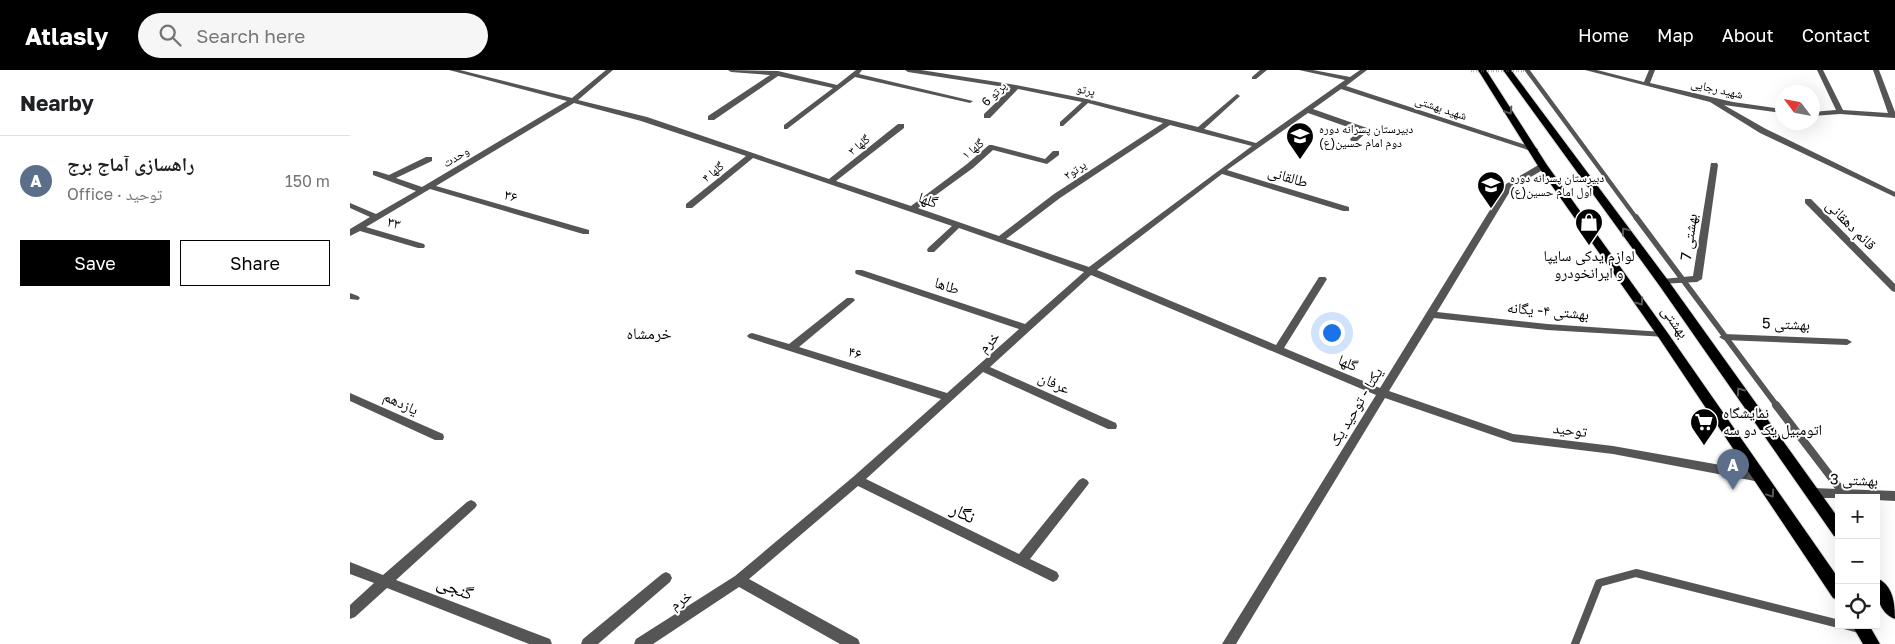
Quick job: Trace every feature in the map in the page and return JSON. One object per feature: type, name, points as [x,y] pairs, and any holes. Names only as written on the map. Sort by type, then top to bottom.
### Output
[{"type":"main road","name":"بهشتی","points":[[1476,70],[1663,335],[1835,587]]},
{"type":"main road","name":"بهشتی","points":[[1507,70],[1663,282],[1835,525]]},
{"type":"main road","points":[[1880,590],[1895,611]]},
{"type":"street","name":"گلها","points":[[452,70],[644,119],[912,209],[1090,271],[1382,393]]},
{"type":"street","name":"وحدت","points":[[350,233],[573,101],[610,70]]},
{"type":"street","points":[[731,70],[780,72],[838,87]]},
{"type":"street","name":"پرتو","points":[[908,70],[1016,87],[1087,101],[1257,146]]},
{"type":"street","points":[[960,78],[967,70]]},
{"type":"street","points":[[1254,78],[1264,70]]},
{"type":"street","points":[[1302,70],[1351,79]]},
{"type":"street","name":"خرم","points":[[641,644],[739,580],[857,480],[1090,271],[1221,171],[1364,70]]},
{"type":"street","name":"شهید رجایی","points":[[1588,70],[1710,99],[1758,109],[1775,110]]},
{"type":"street","points":[[1647,83],[1652,70]]},
{"type":"street","points":[[1820,70],[1840,112]]},
{"type":"street","points":[[1820,113],[1840,112],[1894,116],[1876,70]]},
{"type":"street","points":[[711,118],[780,72]]},
{"type":"street","points":[[787,128],[857,72],[970,101]]},
{"type":"street","name":"پرتو 6","points":[[987,116],[1016,87]]},
{"type":"street","name":"شهید بهشتی","points":[[1342,87],[1534,150]]},
{"type":"street","points":[[1198,131],[1237,96]]},
{"type":"street","points":[[1710,99],[1762,131],[1895,195]]},
{"type":"street","points":[[1063,124],[1087,101]]},
{"type":"street","points":[[1308,110],[1364,130],[1354,139]]},
{"type":"street","name":"پرتو۲","points":[[999,240],[1058,196],[1167,123]]},
{"type":"street","name":"گلها ۳","points":[[830,182],[901,126]]},
{"type":"street","name":"گلها ۱","points":[[912,209],[970,166],[992,147],[1047,162],[1056,153]]},
{"type":"street","name":"گلها ۴","points":[[689,206],[752,155]]},
{"type":"street","points":[[389,178],[429,159]]},
{"type":"street","name":"بهشتی 7","points":[[1663,282],[1697,278],[1714,165]]},
{"type":"street","name":"یکتا - توحید یک","points":[[1229,644],[1508,186],[1544,166]]},
{"type":"street","name":"طالقانی","points":[[1221,171],[1346,209]]},
{"type":"street","name":"۳۶","points":[[376,173],[586,232]]},
{"type":"street","name":"قائم دهقانی","points":[[1808,202],[1895,289]]},
{"type":"street","points":[[350,205],[376,217]]},
{"type":"street","points":[[931,250],[957,226]]},
{"type":"street","name":"۳۳","points":[[359,228],[421,246]]},
{"type":"street","name":"طاها","points":[[859,272],[1026,328]]},
{"type":"street","points":[[1278,350],[1322,280]]},
{"type":"street","points":[[790,349],[850,300]]},
{"type":"street","name":"بهشتی ۴- یگانه","points":[[1430,314],[1547,327],[1663,335]]},
{"type":"street","name":"۴۶","points":[[752,336],[950,398]]},
{"type":"street","name":"بهشتی 5","points":[[1724,337],[1847,342]]},
{"type":"street","name":"عرفان","points":[[983,368],[1112,426]]},
{"type":"street","name":"توحید","points":[[1382,393],[1513,438],[1613,450],[1760,477]]},
{"type":"street","name":"یازدهم","points":[[351,399],[439,437]]},
{"type":"street","name":"نگار","points":[[857,480],[1053,576]]},
{"type":"street","points":[[1021,561],[1083,483]]},
{"type":"street","name":"بهشتی 3","points":[[1812,493],[1844,494]]},
{"type":"street","name":"بهشتی 3","points":[[1880,495],[1895,496]]},
{"type":"street","points":[[350,614],[471,505]]},
{"type":"street","name":"گنجی","points":[[350,568],[540,643]]},
{"type":"street","points":[[588,644],[666,578]]},
{"type":"street","points":[[739,580],[853,644]]},
{"type":"lane","points":[[1526,70],[1724,337],[1844,494]]},
{"type":"lane","points":[[1575,644],[1599,583],[1636,573],[1835,623]]},
{"type":"path","points":[[1476,70],[1526,70]]},
{"type":"place","name":"دبیرستان پسرانه دوره دوم امام حسین(ع)","points":[[1300,160]]},
{"type":"place","name":"دبیرستان پسرانه دوره اول امام حسین(ع)","points":[[1491,209]]},
{"type":"place","name":"لوازم یدکی سایپا و ایرانخودرو","points":[[1589,246]]},
{"type":"place","name":"نمایشگاه اتومبیل یک دو سه","points":[[1704,446]]},
{"type":"place","name":"راهسازی آماج برج","points":[[1733,490]]},
{"type":"district","name":"خرمشاه","points":[[649,333]]}]
